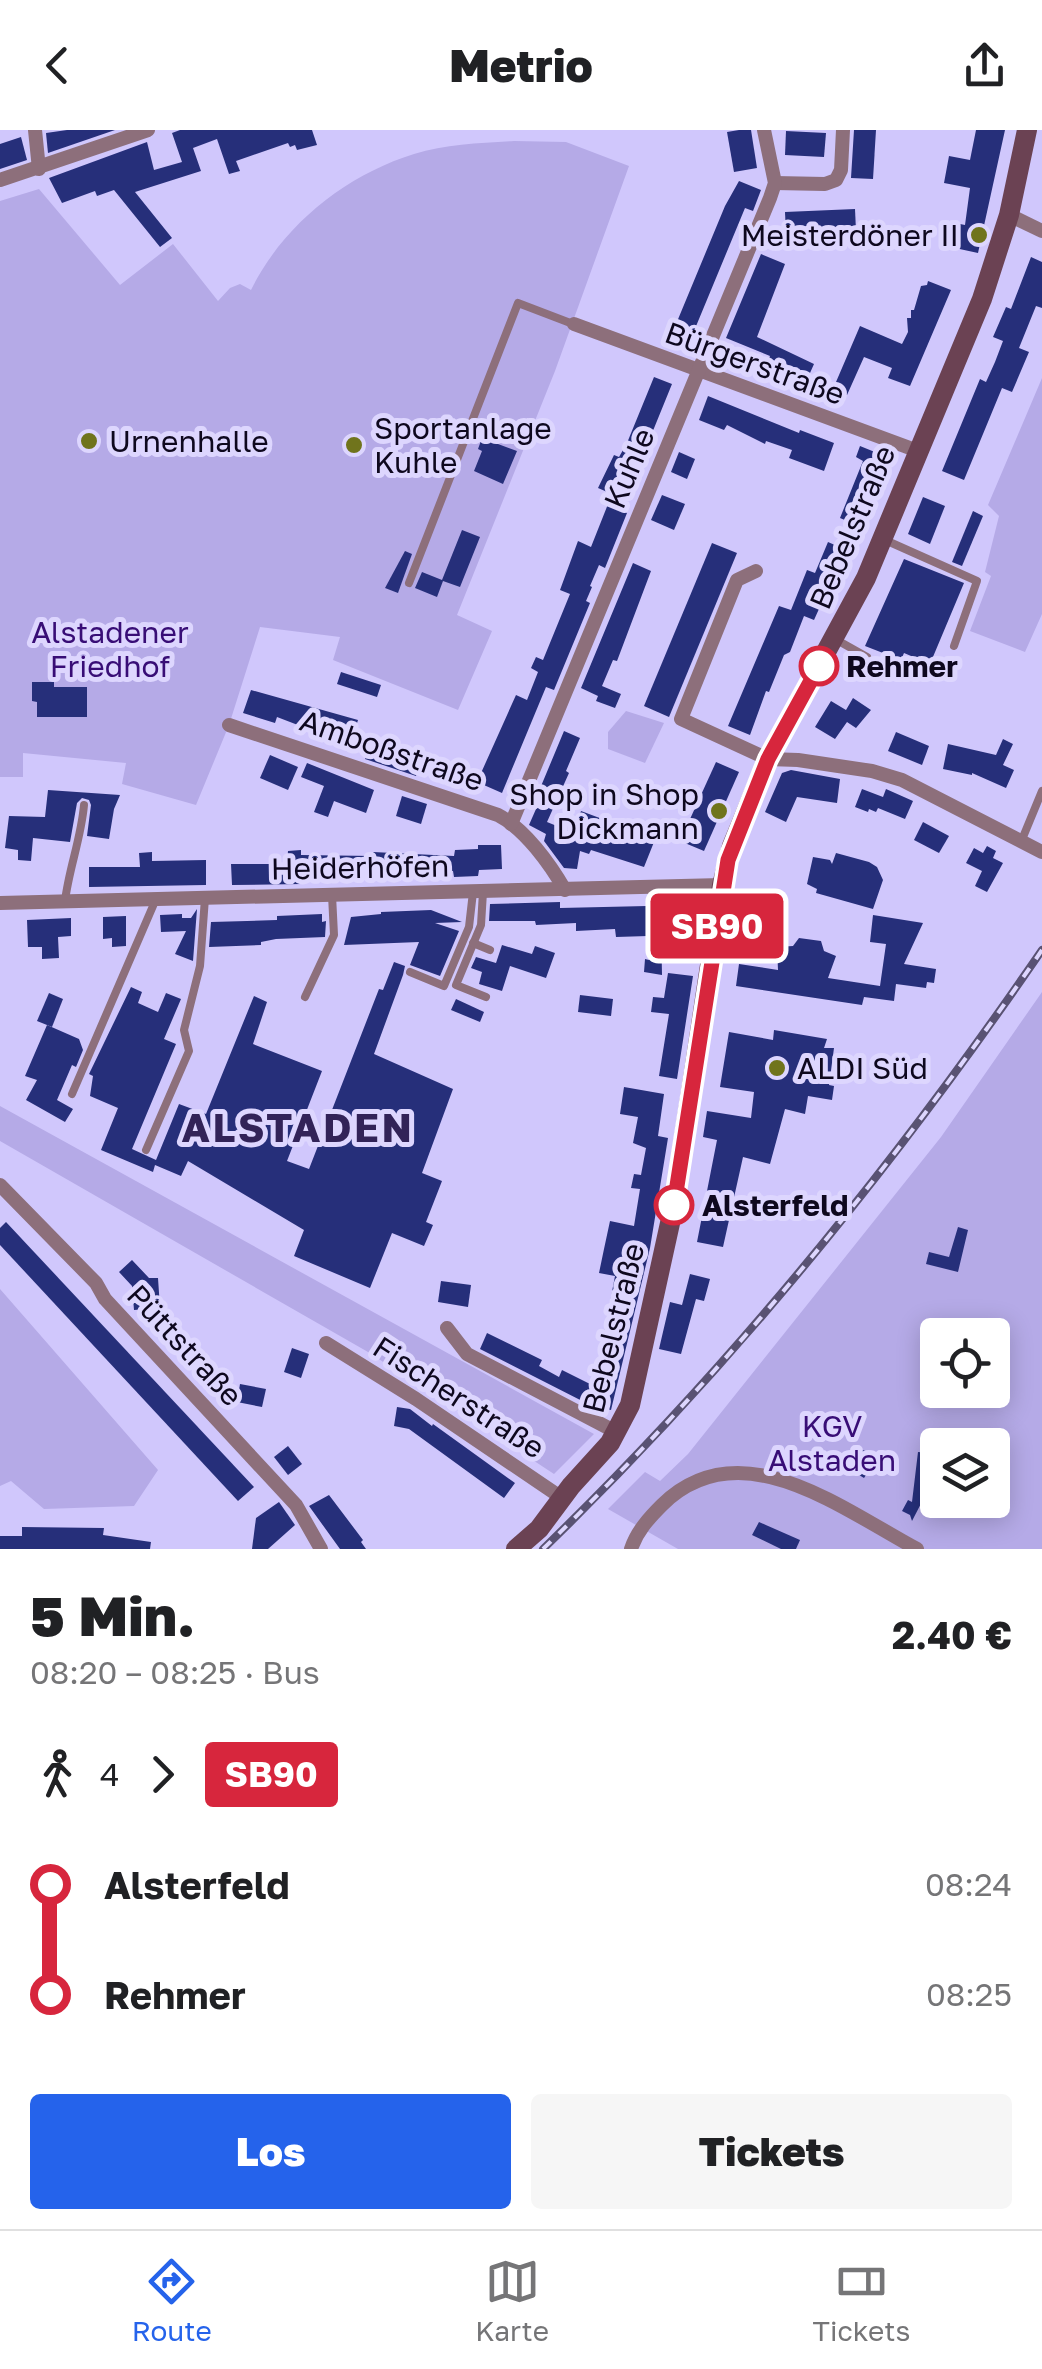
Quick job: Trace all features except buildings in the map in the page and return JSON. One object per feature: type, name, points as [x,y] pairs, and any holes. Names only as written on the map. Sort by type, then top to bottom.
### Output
[{"type":"street","points":[[35,130],[38,168]]},
{"type":"street","points":[[0,180],[148,130]]},
{"type":"street","points":[[764,130],[775,183],[825,184],[836,180],[841,170],[843,130]]},
{"type":"street","name":"Bebelstraße","points":[[516,1549],[540,1529],[566,1492],[614,1438],[630,1405],[674,1205],[722,885],[732,846],[768,759],[836,639],[882,539],[990,279],[1010,215],[1028,130]]},
{"type":"street","name":"Kuhle","points":[[511,824],[775,183]]},
{"type":"street","points":[[1010,215],[1042,232]]},
{"type":"street","name":"Bürgerstraße","points":[[574,324],[918,451]]},
{"type":"street","points":[[756,570],[737,580],[680,720],[768,759],[888,775],[931,792],[1042,852]]},
{"type":"street","name":"Amboßstraße","points":[[229,724],[247,736],[485,810],[511,824],[554,871],[565,890]]},
{"type":"street","name":"Heiderhöfen","points":[[0,903],[722,885]]},
{"type":"street","name":"Püttstraße","points":[[0,1185],[96,1283],[112,1306],[296,1505],[321,1549]]},
{"type":"street","points":[[446,1328],[468,1354],[614,1438]]},
{"type":"street","name":"Fischerstraße","points":[[326,1343],[566,1492]]},
{"type":"street","points":[[630,1549],[640,1530],[670,1497],[709,1476],[732,1472],[769,1475],[796,1485],[917,1549]]},
{"type":"lane","points":[[409,584],[518,303],[574,324]]},
{"type":"lane","points":[[882,539],[977,580],[954,646]]},
{"type":"lane","points":[[836,639],[867,657]]},
{"type":"lane","points":[[1020,842],[1042,792]]},
{"type":"lane","points":[[65,902],[68,875],[81,838],[84,805]]},
{"type":"lane","points":[[478,892],[481,925],[456,985],[486,997]]},
{"type":"lane","points":[[410,972],[444,986],[469,928],[478,892]]},
{"type":"lane","points":[[305,997],[334,936],[332,895]]},
{"type":"lane","points":[[146,1150],[189,1051],[184,1030],[200,966],[205,898]]},
{"type":"lane","points":[[72,1094],[156,900]]},
{"type":"lane","points":[[473,944],[490,950]]},
{"type":"green space","name":"Alstadener Friedhof","points":[[514,141],[566,142],[629,166],[555,371],[457,615],[492,631],[458,710],[333,660],[340,637],[260,627],[229,725],[196,805],[122,784],[126,763],[23,753],[23,777],[0,777],[0,201],[39,189],[120,285],[173,244],[218,301],[240,284],[251,290],[280,244],[299,224],[364,175],[426,151]]},
{"type":"green space","points":[[1042,378],[1042,614],[1025,652],[970,631],[991,576],[985,572],[999,516],[988,505]]},
{"type":"green space","points":[[626,711],[664,723],[645,763],[608,749],[608,732]]},
{"type":"green space","name":"KGV Alstaden","points":[[1042,992],[1042,1549],[678,1549],[608,1509],[645,1472],[660,1481],[688,1454],[941,1137]]},
{"type":"green space","points":[[0,1106],[594,1434],[554,1474],[368,1352],[0,1141]]},
{"type":"green space","points":[[0,1289],[158,1470],[134,1506],[44,1509],[11,1481],[0,1486]]},
{"type":"railway","points":[[543,1549],[679,1409],[808,1262],[928,1109],[1042,950]]},
{"type":"bus line","name":"SB90","points":[[674,1205],[728,860],[781,731],[819,666]]},
{"type":"place","name":"Meisterdöner II","points":[[979,235]]},
{"type":"place","name":"Urnenhalle","points":[[89,441]]},
{"type":"place","name":"Sportanlage Kuhle","points":[[354,445]]},
{"type":"place","name":"Rehmer","points":[[819,666]]},
{"type":"place","name":"Shop in Shop Dickmann","points":[[719,811]]},
{"type":"place","name":"ALDI Süd","points":[[777,1068]]},
{"type":"place","name":"Alsterfeld","points":[[674,1205]]},
{"type":"district","name":"ALSTADEN","points":[[298,1127]]}]
